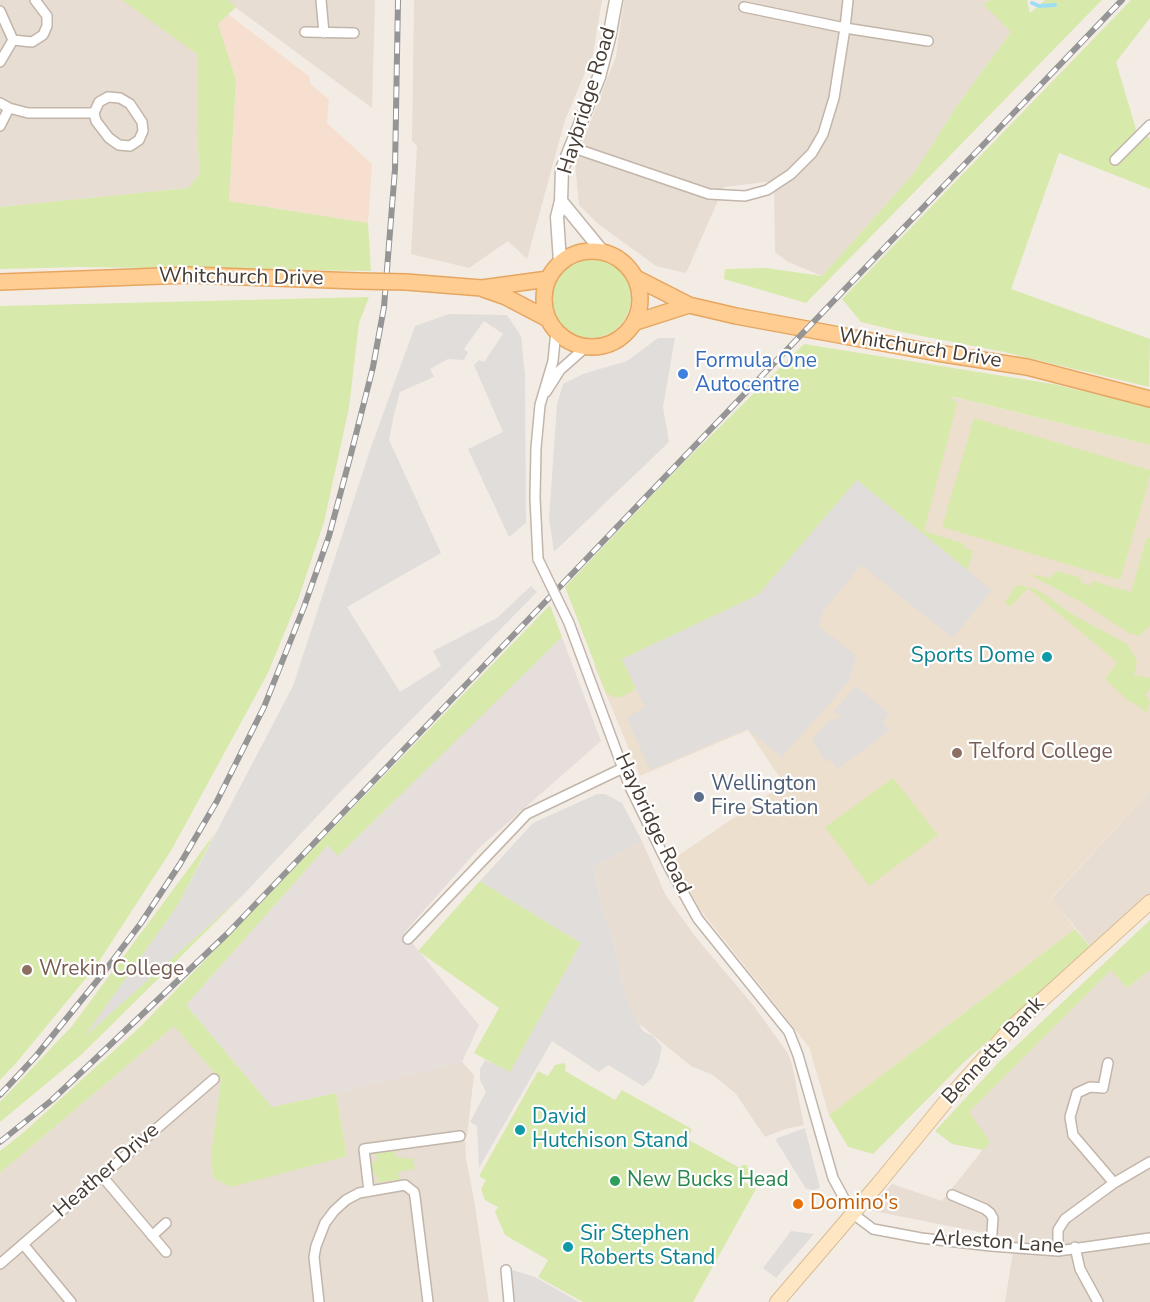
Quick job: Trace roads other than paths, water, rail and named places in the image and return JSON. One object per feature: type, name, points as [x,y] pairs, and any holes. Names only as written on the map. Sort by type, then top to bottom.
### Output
[{"type":"main road","points":[[587,251],[602,251],[616,256],[629,267],[636,278],[640,292],[640,307],[636,321],[622,338],[602,347],[586,347],[570,342],[552,325],[544,299],[548,279],[560,262],[587,251]]},
{"type":"main road","name":"Whitchurch Drive","points":[[0,282],[189,275],[406,282],[482,288],[548,279]]},
{"type":"main road","name":"Whitchurch Drive","points":[[636,278],[689,305],[840,336],[1027,367],[1150,399]]},
{"type":"main road","name":"Whitchurch Drive","points":[[482,288],[506,297],[552,325]]},
{"type":"main road","name":"Whitchurch Drive","points":[[636,321],[689,305]]},
{"type":"main road","name":"Bennetts Bank","points":[[777,1302],[947,1100],[1011,1028],[1150,902]]},
{"type":"street","points":[[0,5],[2,0]]},
{"type":"street","points":[[13,40],[32,42],[43,35],[47,26],[47,16],[35,0]]},
{"type":"street","points":[[321,0],[324,33]]},
{"type":"street","name":"Haybridge Road","points":[[560,262],[557,217],[561,201],[562,169],[599,76],[616,0]]},
{"type":"street","points":[[572,147],[709,194],[746,196],[767,190],[791,174],[812,153],[823,134],[834,98],[848,0]]},
{"type":"street","points":[[744,7],[844,28],[928,41]]},
{"type":"street","points":[[0,11],[13,40]]},
{"type":"street","points":[[305,32],[354,33]]},
{"type":"street","points":[[0,62],[13,40]]},
{"type":"street","points":[[108,97],[120,98],[130,104],[142,122],[143,131],[139,140],[130,146],[119,145],[101,128],[94,113],[99,102],[108,97]]},
{"type":"street","points":[[0,126],[4,106],[28,113],[94,113]]},
{"type":"street","points":[[1115,160],[1150,125]]},
{"type":"street","points":[[561,201],[602,251]]},
{"type":"street","name":"Haybridge Road","points":[[552,325],[553,361],[543,388],[540,405],[535,474],[538,559],[569,623],[628,785],[669,867],[698,919],[789,1032],[798,1055],[833,1178],[852,1213]]},
{"type":"street","points":[[540,405],[560,370],[586,347]]},
{"type":"street","points":[[408,939],[527,814],[624,770]]},
{"type":"street","points":[[1108,1063],[1103,1088],[1090,1087],[1077,1093],[1070,1117],[1073,1135],[1114,1184]]},
{"type":"street","name":"Heather Drive","points":[[0,1264],[214,1079]]},
{"type":"street","points":[[369,1191],[364,1149],[460,1136]]},
{"type":"street","points":[[1058,1251],[1059,1230],[1065,1219],[1150,1162]]},
{"type":"street","points":[[102,1176],[166,1252]]},
{"type":"street","points":[[319,1302],[314,1257],[325,1223],[340,1204],[359,1193],[405,1185],[414,1192],[428,1302]]},
{"type":"street","points":[[952,1195],[990,1213],[993,1218],[991,1246]]},
{"type":"street","name":"Arleston Lane","points":[[852,1213],[873,1228],[921,1238],[991,1246],[1058,1251],[1150,1238]]},
{"type":"street","points":[[152,1236],[166,1223]]},
{"type":"street","points":[[23,1244],[71,1302]]},
{"type":"street","points":[[1076,1248],[1080,1269],[1098,1302]]},
{"type":"street","points":[[506,1270],[509,1302]]},
{"type":"waterway","points":[[1032,3],[1039,6],[1055,5]]},
{"type":"railway","points":[[0,1095],[36,1056],[101,976],[141,923],[180,864],[217,801],[264,707],[304,607],[329,536],[351,454],[373,367],[384,307],[395,169],[398,0]]},
{"type":"railway","points":[[0,1142],[52,1100],[227,934],[1122,0]]},
{"type":"place","name":"Formula One Autocentre","points":[[683,374]]},
{"type":"place","name":"Sports Dome","points":[[1047,657]]},
{"type":"place","name":"Telford College","points":[[957,753]]},
{"type":"place","name":"Wellington Fire Station","points":[[699,797]]},
{"type":"place","name":"Wrekin College","points":[[27,970]]},
{"type":"place","name":"David Hutchison Stand","points":[[520,1130]]},
{"type":"place","name":"New Bucks Head","points":[[615,1181]]},
{"type":"place","name":"Domino's","points":[[798,1204]]},
{"type":"place","name":"Sir Stephen Roberts Stand","points":[[568,1247]]}]
